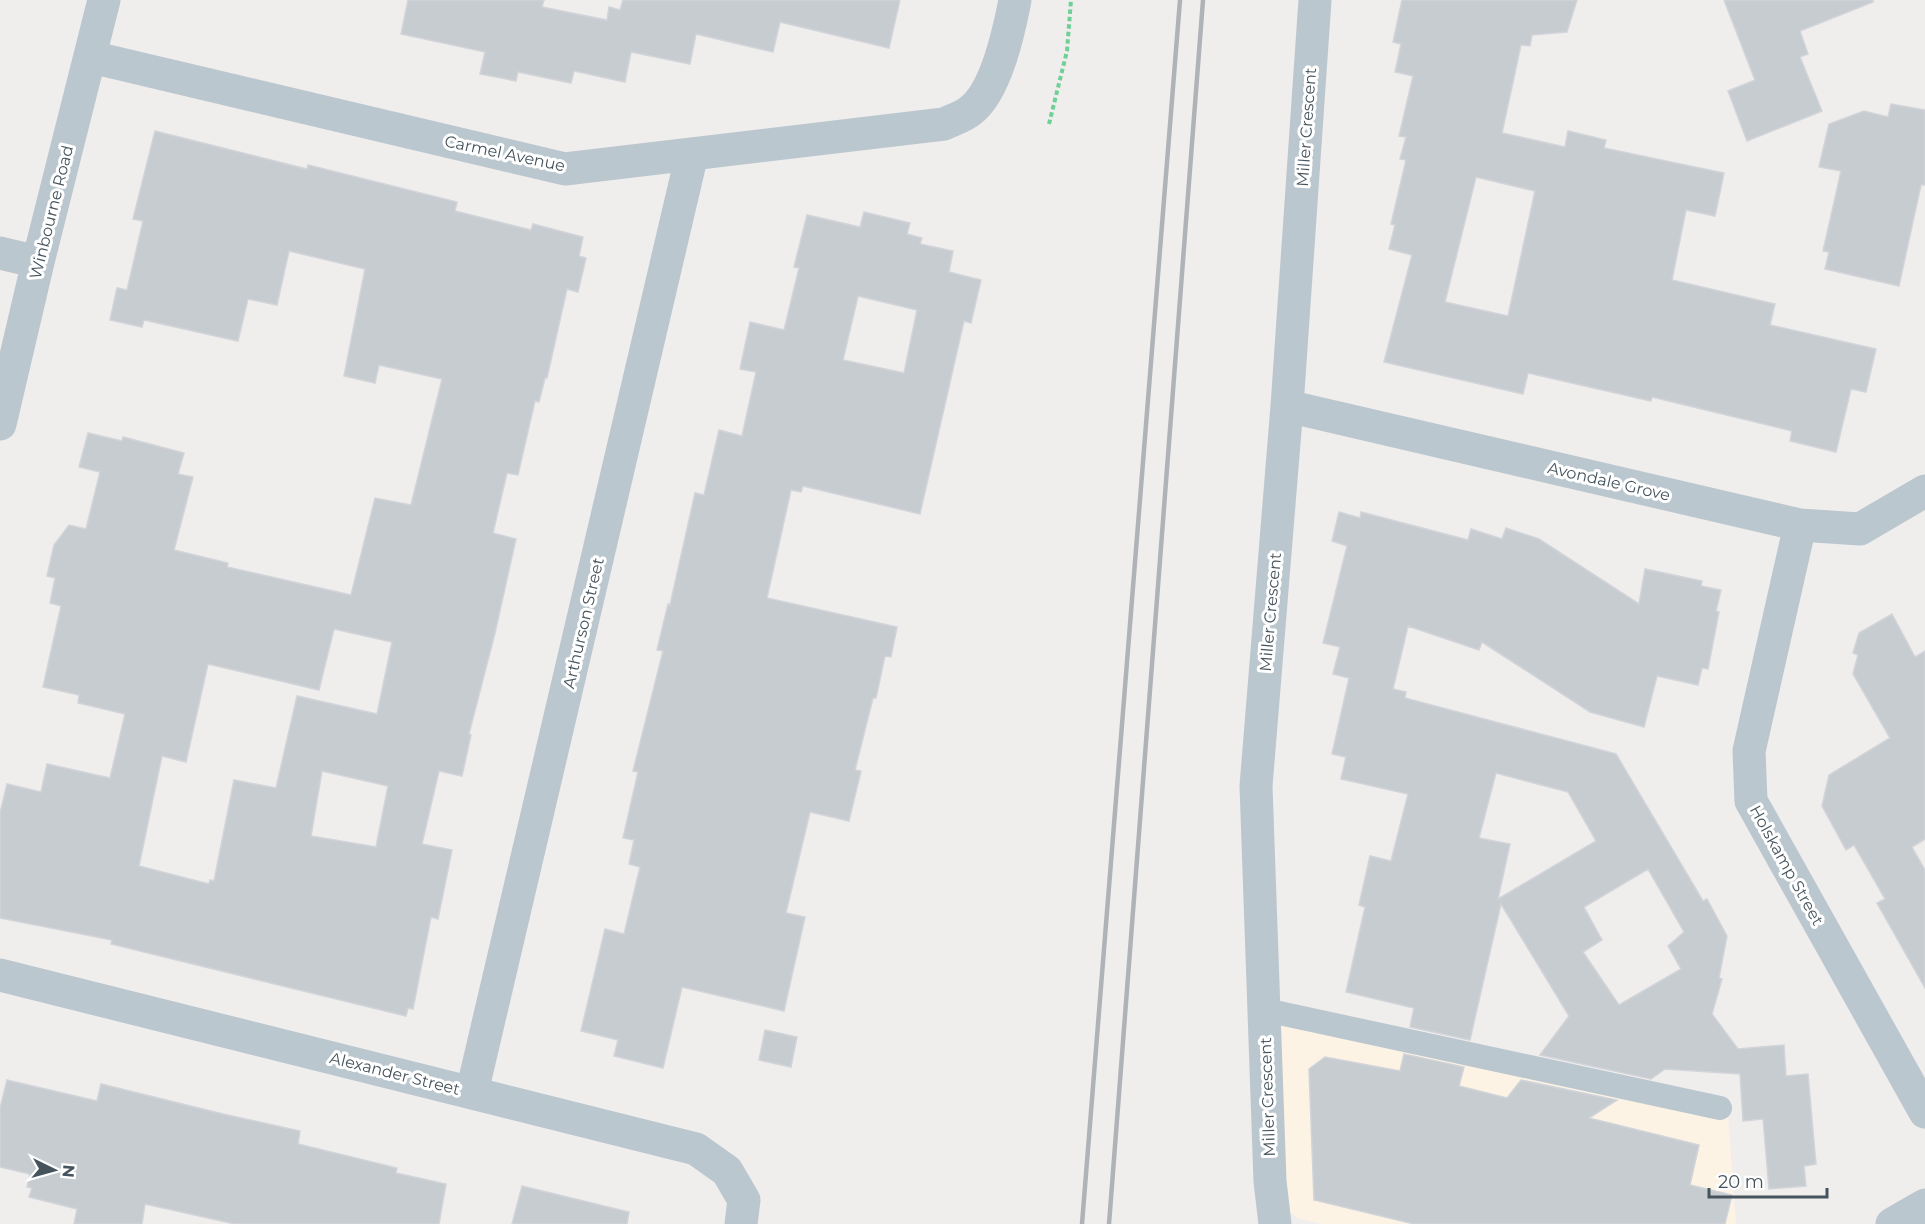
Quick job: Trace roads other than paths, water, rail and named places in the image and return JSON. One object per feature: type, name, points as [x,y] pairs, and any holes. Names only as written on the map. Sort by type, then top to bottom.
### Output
[{"type":"street","name":"Winbourne Road","points":[[0,424],[38,262],[105,0]]},
{"type":"street","name":"Carmel Avenue","points":[[91,57],[565,169],[944,124],[970,111],[988,93],[1010,30],[1015,0]]},
{"type":"street","name":"Miller Crescent","points":[[1275,1224],[1270,1181],[1256,786],[1287,406],[1315,0]]},
{"type":"street","name":"Arthurson Street","points":[[472,1092],[692,154]]},
{"type":"street","points":[[0,253],[38,262]]},
{"type":"street","name":"Avondale Grove","points":[[1287,406],[1800,525],[1860,529],[1925,491]]},
{"type":"street","name":"Holskamp Street","points":[[1800,525],[1749,751],[1751,801],[1925,1112]]},
{"type":"street","name":"Alexander Street","points":[[0,975],[696,1149],[727,1171],[744,1200],[741,1224]]},
{"type":"street","points":[[1892,1224],[1925,1205]]},
{"type":"lane","points":[[1265,1010],[1720,1108]]},
{"type":"railway","points":[[1082,1224],[1180,0]]},
{"type":"railway","points":[[1109,1224],[1203,0]]}]
